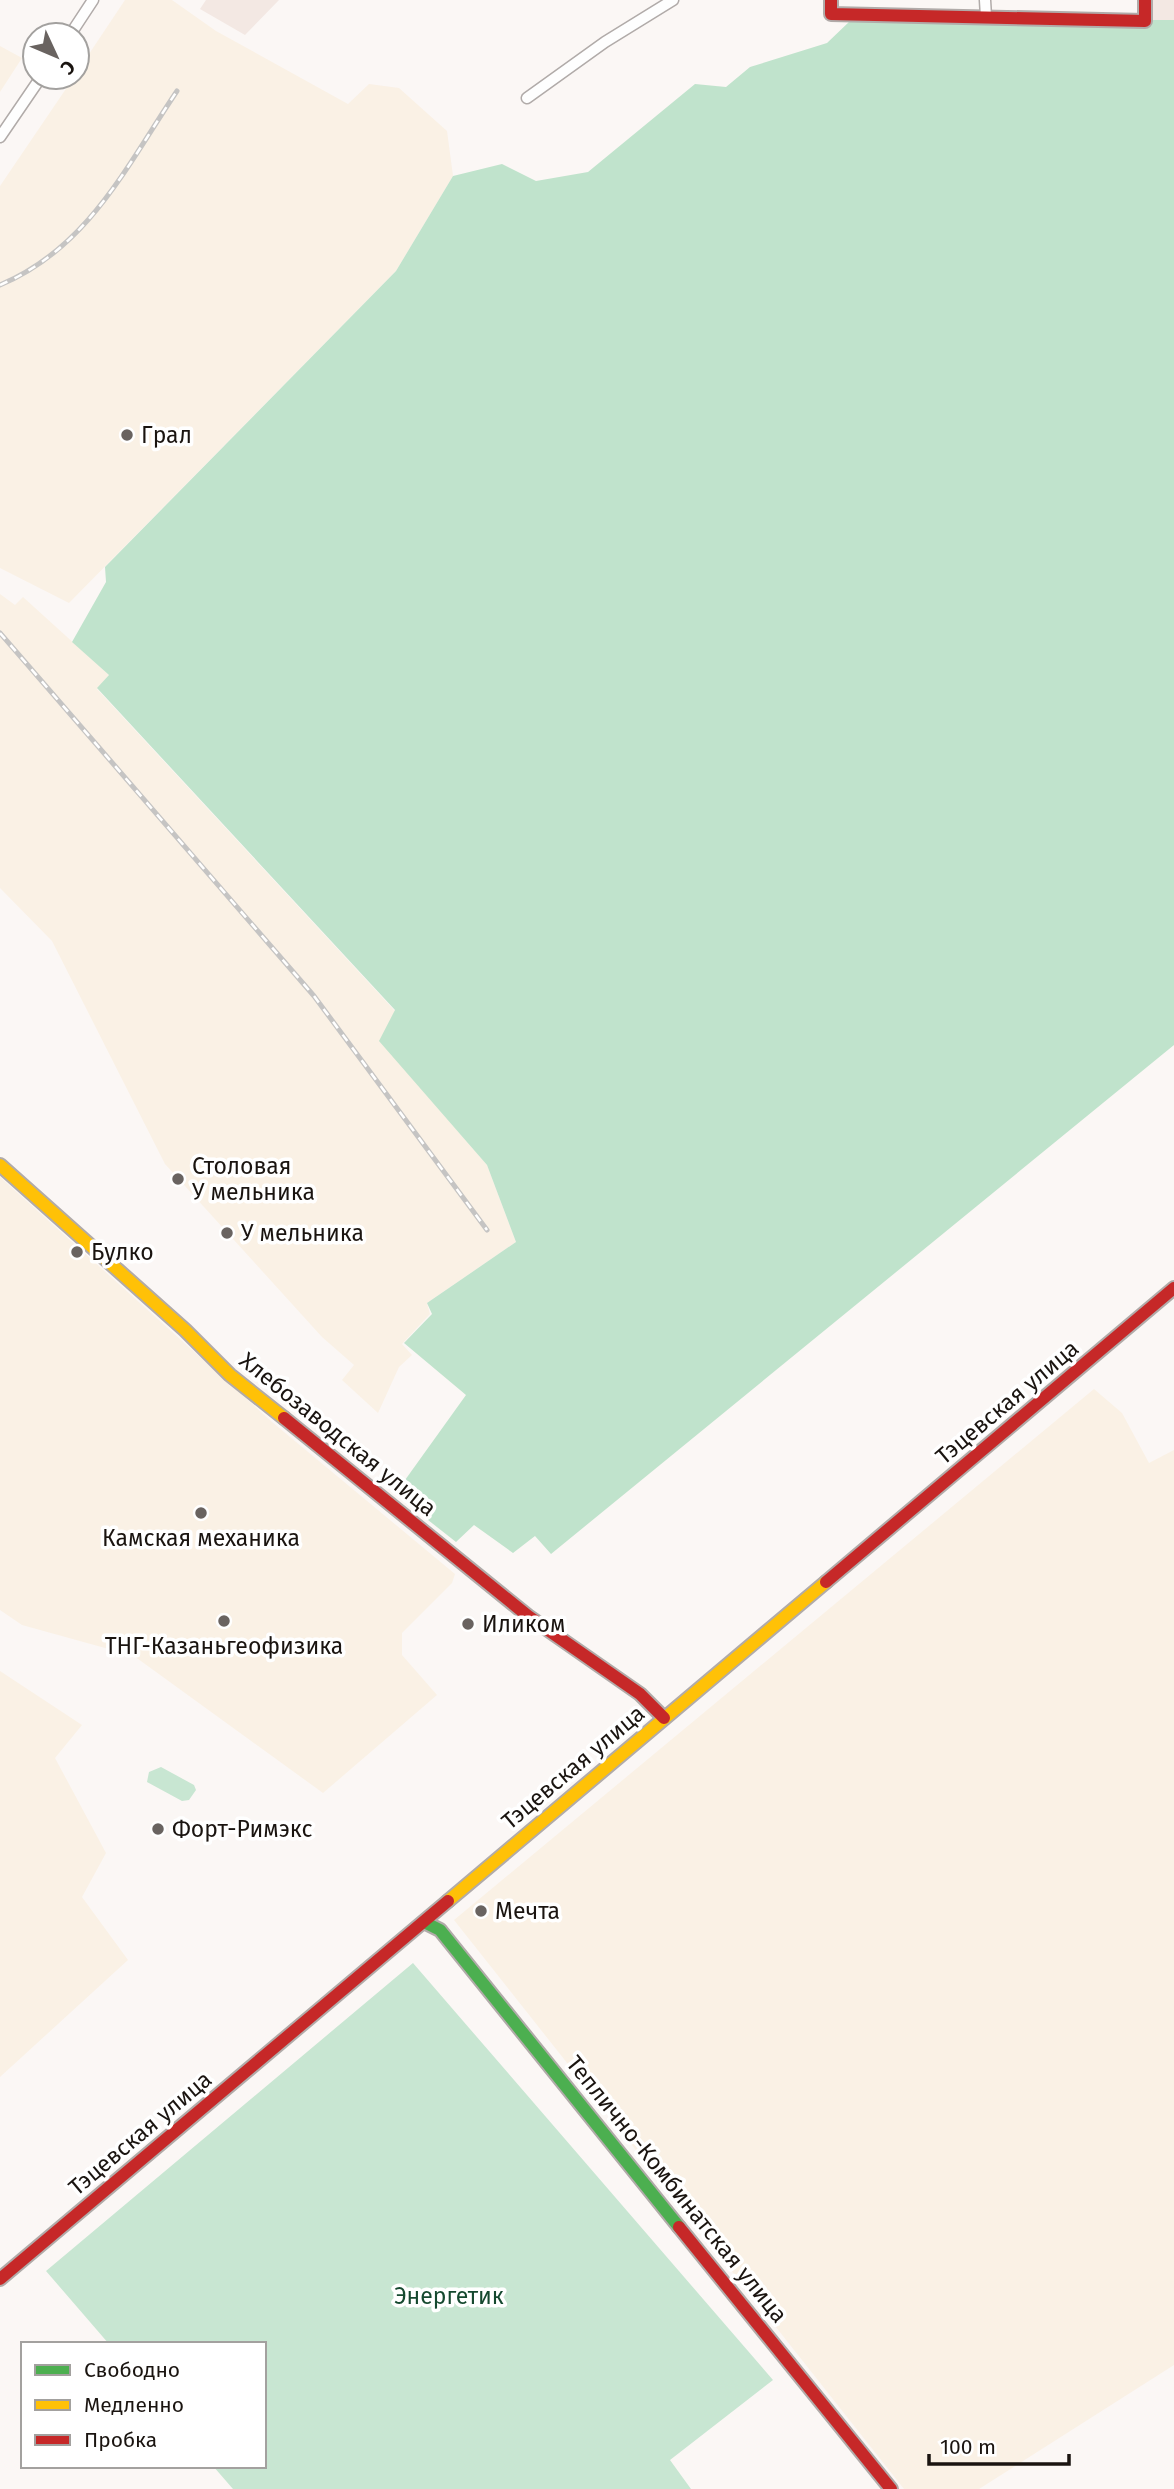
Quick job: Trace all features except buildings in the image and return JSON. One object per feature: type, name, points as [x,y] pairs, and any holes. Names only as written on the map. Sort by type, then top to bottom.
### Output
[{"type":"street","points":[[79,21],[93,0]]},
{"type":"street","points":[[527,97],[605,42],[673,0]]},
{"type":"street","points":[[831,0],[831,14],[1145,22],[1145,0]]},
{"type":"street","points":[[985,0],[985,18]]},
{"type":"street","points":[[0,137],[31,91]]},
{"type":"street","name":"Хлебозаводская улица","points":[[0,1165],[185,1330],[230,1375],[528,1616],[640,1694],[664,1718]]},
{"type":"street","name":"Тэцевская улица","points":[[0,2279],[1174,1288]]},
{"type":"street","name":"Теплично-Комбинатская улица","points":[[425,1922],[440,1930],[891,2489]]},
{"type":"shaded area","points":[[125,0],[172,0],[216,31],[348,104],[369,84],[399,88],[447,131],[453,176],[396,271],[69,603],[0,568],[0,186],[64,91],[91,91],[91,51]]},
{"type":"shaded area","points":[[206,0],[279,0],[245,35],[200,9]]},
{"type":"shaded area","points":[[1151,0],[1174,0],[1174,20],[1152,20]]},
{"type":"shaded area","points":[[0,46],[21,60],[0,92]]},
{"type":"shaded area","points":[[0,594],[15,605],[23,597],[109,675],[97,689],[395,1011],[380,1041],[487,1165],[516,1242],[427,1303],[430,1314],[402,1344],[412,1355],[399,1367],[378,1413],[342,1380],[354,1365],[322,1337],[165,1164],[52,941],[0,888]]},
{"type":"shaded area","points":[[0,1177],[272,1422],[455,1574],[452,1583],[402,1633],[402,1655],[437,1695],[323,1793],[134,1656],[22,1625],[0,1610]]},
{"type":"shaded area","points":[[1094,1389],[1122,1413],[1149,1463],[1174,1450],[1174,2365],[979,2489],[904,2489],[454,1920]]},
{"type":"shaded area","points":[[0,1671],[82,1725],[55,1758],[106,1853],[82,1897],[128,1960],[0,2077]]},
{"type":"green space","points":[[1152,20],[1174,20],[1174,1045],[551,1554],[535,1536],[513,1553],[474,1525],[456,1542],[395,1494],[466,1395],[404,1343],[432,1314],[427,1303],[516,1242],[487,1165],[379,1041],[395,1010],[97,688],[109,675],[72,642],[106,582],[105,567],[396,271],[453,176],[502,164],[536,181],[588,172],[695,84],[726,87],[750,67],[827,43],[850,21],[1148,26]]},
{"type":"green space","points":[[161,1767],[194,1785],[196,1790],[189,1800],[182,1801],[147,1782],[149,1772]]},
{"type":"green space","name":"Энергетик","points":[[413,1963],[773,2380],[670,2460],[691,2489],[233,2489],[215,2468],[266,2468],[266,2342],[107,2342],[46,2271]]},
{"type":"railway","points":[[0,285],[31,269],[58,250],[81,227],[122,176],[177,91]]},
{"type":"railway","points":[[0,633],[314,996],[487,1230]]},
{"type":"traffic: fast","points":[[424,1922],[440,1930],[679,2227]]},
{"type":"traffic: slow","points":[[0,1165],[185,1330],[230,1375],[284,1418]]},
{"type":"traffic: slow","points":[[448,1901],[826,1582]]},
{"type":"traffic: jam","points":[[831,0],[831,14],[1145,21],[1145,0]]},
{"type":"traffic: jam","points":[[826,1582],[1174,1288]]},
{"type":"traffic: jam","points":[[284,1418],[528,1616],[640,1694],[664,1718]]},
{"type":"traffic: jam","points":[[0,2279],[448,1901]]},
{"type":"traffic: jam","points":[[679,2227],[891,2489]]},
{"type":"place","name":"Грал","points":[[127,435]]},
{"type":"place","name":"Столовая У мельника","points":[[178,1179]]},
{"type":"place","name":"У мельника","points":[[227,1233]]},
{"type":"place","name":"Булко","points":[[77,1252]]},
{"type":"place","name":"Камская механика","points":[[201,1513]]},
{"type":"place","name":"ТНГ-Казаньгеофизика","points":[[224,1621]]},
{"type":"place","name":"Иликом","points":[[468,1624]]},
{"type":"place","name":"Форт-Римэкс","points":[[158,1829]]},
{"type":"place","name":"Мечта","points":[[481,1911]]}]
